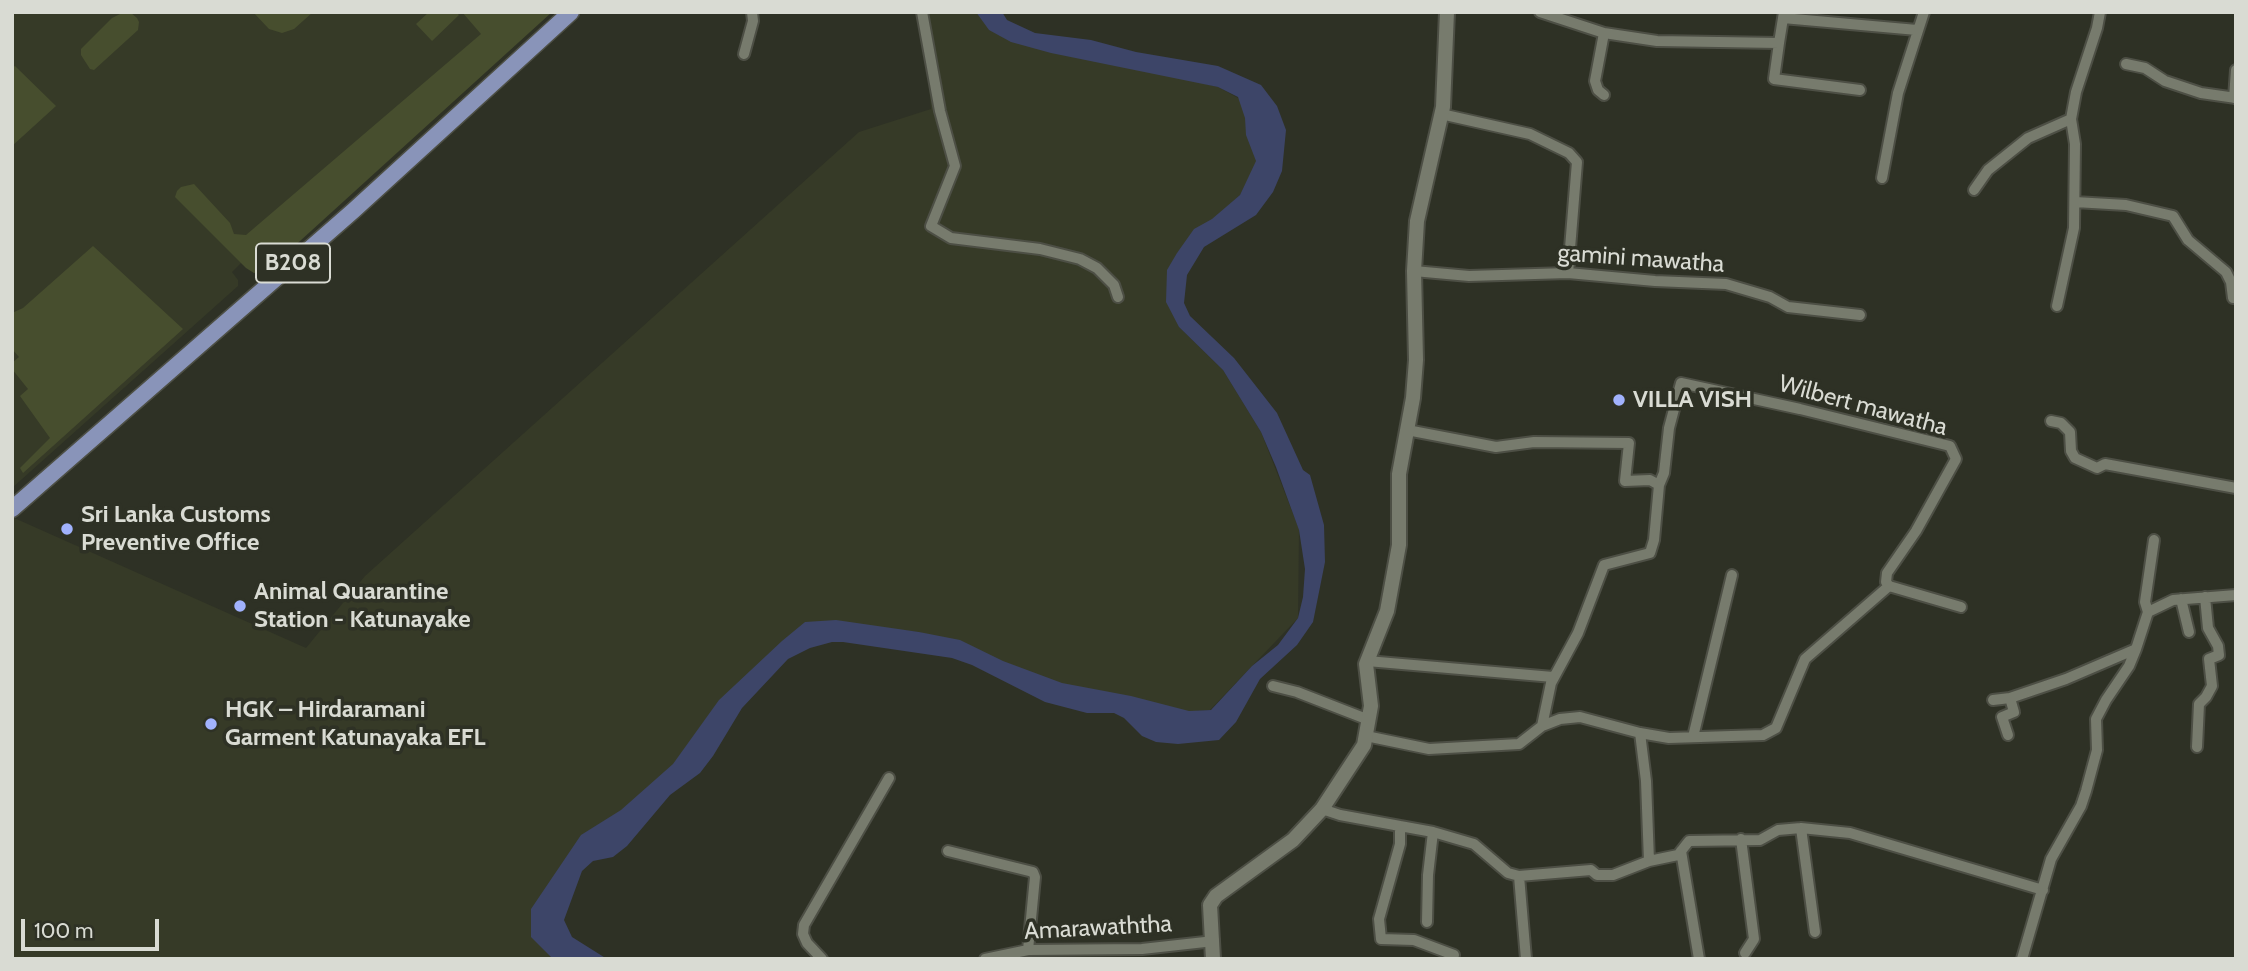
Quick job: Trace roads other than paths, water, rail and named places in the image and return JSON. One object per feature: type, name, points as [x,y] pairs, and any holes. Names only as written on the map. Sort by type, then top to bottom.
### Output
[{"type":"main road","name":"B208","points":[[12,509],[353,211],[571,12]]},
{"type":"street","points":[[744,54],[753,21],[752,12]]},
{"type":"street","points":[[922,12],[940,111],[955,166],[931,226],[951,238],[1040,249],[1080,259],[1097,268],[1114,285],[1118,297]]},
{"type":"street","points":[[1213,959],[1210,905],[1216,896],[1293,840],[1322,809],[1364,745],[1371,706],[1367,661],[1387,611],[1399,545],[1399,474],[1416,360],[1417,221],[1441,114],[1447,12]]},
{"type":"street","points":[[1540,12],[1604,33],[1657,41],[1779,43]]},
{"type":"street","points":[[1882,178],[1898,93],[1924,12]]},
{"type":"street","points":[[2057,306],[2074,228],[2075,144],[2071,119],[2100,12]]},
{"type":"street","points":[[1860,90],[1774,79],[1783,15],[1917,30]]},
{"type":"street","points":[[1604,33],[1595,81],[1598,90],[1604,95]]},
{"type":"street","points":[[2126,64],[2145,68],[2165,81],[2201,93],[2235,98],[2236,70]]},
{"type":"street","points":[[1441,114],[1530,134],[1569,153],[1577,162],[1568,272]]},
{"type":"street","points":[[1974,190],[1988,170],[2028,138],[2071,119]]},
{"type":"street","points":[[2075,202],[2126,205],[2173,216],[2188,240],[2227,272],[2233,298]]},
{"type":"street","name":"gamini mawatha","points":[[1415,271],[1469,276],[1568,272],[1655,281],[1726,284],[1770,297],[1788,307],[1860,315]]},
{"type":"street","name":"Wilbert mawatha","points":[[1659,485],[1664,473],[1669,428],[1681,383],[1950,446],[1956,459],[1916,531],[1887,573],[1886,582],[1889,586]]},
{"type":"street","points":[[2051,422],[2061,423],[2070,432],[2071,452],[2075,458],[2097,468],[2105,464],[2236,488]]},
{"type":"street","points":[[1407,430],[1496,447],[1534,442],[1629,443],[1625,481],[1650,480],[1659,485],[1654,540],[1650,553],[1604,565],[1578,633],[1553,677],[1542,726]]},
{"type":"street","points":[[2022,959],[2051,859],[2081,806],[2097,750],[2096,719],[2129,666],[2148,612],[2145,602],[2154,540]]},
{"type":"street","points":[[1693,737],[1732,575]]},
{"type":"street","points":[[1366,736],[1429,749],[1519,744],[1542,726],[1560,719],[1580,717],[1669,738],[1763,734],[1776,728],[1805,659],[1889,586],[1961,607]]},
{"type":"street","points":[[2148,612],[2173,600],[2236,595]]},
{"type":"street","points":[[2197,747],[2199,704],[2212,686],[2209,659],[2219,655],[2218,646],[2208,628],[2205,597]]},
{"type":"street","points":[[2181,599],[2189,632]]},
{"type":"street","points":[[1993,701],[2066,679],[2136,649]]},
{"type":"street","points":[[1367,661],[1553,677]]},
{"type":"street","points":[[1273,686],[1297,692],[1368,720]]},
{"type":"street","points":[[2008,735],[2002,717],[2014,712],[2010,698]]},
{"type":"street","points":[[1640,733],[1646,781],[1649,861]]},
{"type":"street","points":[[822,959],[807,943],[803,934],[804,925],[889,778]]},
{"type":"street","points":[[1322,809],[1340,815],[1433,832],[1474,844],[1508,873],[1519,876],[1591,870],[1597,875],[1613,875],[1649,861],[1678,855],[1689,841],[1760,840],[1778,830],[1801,828],[1850,833],[2043,890]]},
{"type":"street","points":[[1400,826],[1400,844],[1379,919],[1381,939],[1414,940],[1454,954]]},
{"type":"street","points":[[1801,828],[1815,932]]},
{"type":"street","points":[[1427,922],[1428,875],[1433,832]]},
{"type":"street","points":[[1741,839],[1755,939],[1745,953]]},
{"type":"street","points":[[948,850],[1033,872],[1035,877],[1028,950]]},
{"type":"street","points":[[1681,851],[1699,959]]},
{"type":"street","points":[[1519,876],[1526,959]]},
{"type":"street","name":"Amarawaththa","points":[[985,959],[1028,950],[1142,949],[1214,941]]},
{"type":"water","points":[[976,12],[1002,12],[1007,20],[1035,33],[1091,40],[1136,52],[1218,66],[1261,85],[1277,106],[1286,130],[1282,171],[1273,192],[1256,215],[1204,247],[1187,275],[1184,303],[1190,316],[1234,358],[1277,413],[1303,470],[1310,475],[1324,525],[1325,562],[1313,622],[1297,645],[1260,679],[1236,722],[1219,740],[1178,744],[1156,742],[1142,736],[1124,718],[1114,713],[1087,713],[1045,702],[972,665],[952,658],[843,642],[810,648],[788,659],[742,708],[700,773],[670,795],[627,846],[613,857],[593,861],[582,871],[564,920],[572,937],[607,959],[553,959],[531,937],[531,909],[581,835],[621,810],[673,764],[719,700],[805,622],[836,620],[960,640],[1003,661],[1062,683],[1131,696],[1189,711],[1211,710],[1252,666],[1278,645],[1298,618],[1305,569],[1299,530],[1276,467],[1261,432],[1223,370],[1179,327],[1166,302],[1167,270],[1177,253],[1194,229],[1212,219],[1240,195],[1256,161],[1246,135],[1245,118],[1238,97],[1218,87],[1051,53],[1011,42],[989,30]]},
{"type":"place","name":"VILLA VISH","points":[[1619,400]]},
{"type":"place","name":"Sri Lanka Customs Preventive Office","points":[[67,529]]},
{"type":"place","name":"Animal Quarantine Station - Katunayake","points":[[240,606]]},
{"type":"place","name":"HGK – Hirdaramani Garment Katunayaka EFL","points":[[211,724]]}]
